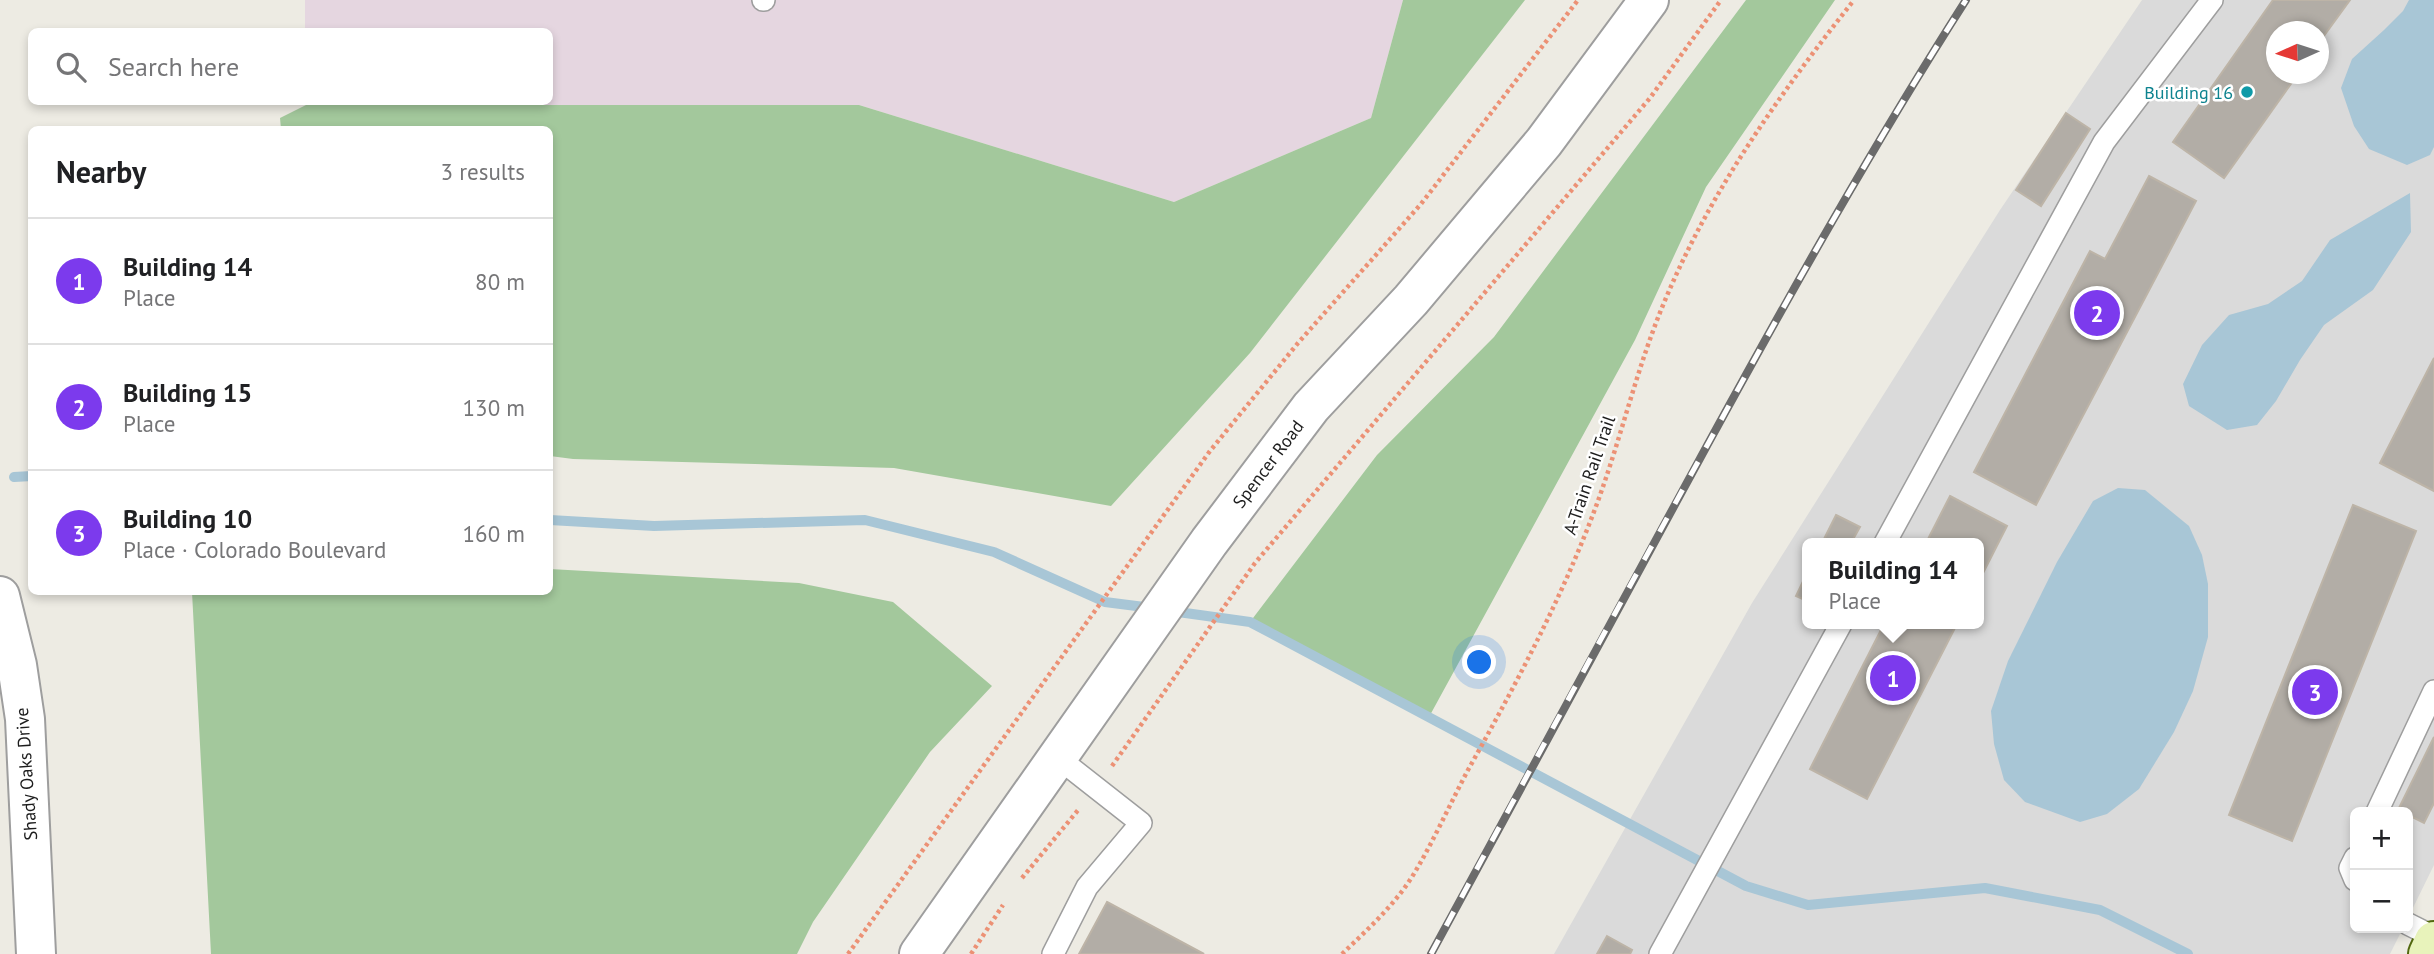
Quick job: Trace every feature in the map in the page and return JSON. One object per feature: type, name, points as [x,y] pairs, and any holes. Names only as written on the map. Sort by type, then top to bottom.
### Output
[{"type":"main road","points":[[2428,954],[2434,939]]},
{"type":"street","name":"Spencer Road","points":[[919,954],[1209,542],[1311,407],[1410,300],[1545,142],[1649,0]]},
{"type":"street","name":"Shady Oaks Drive","points":[[0,596],[17,665],[12,720],[36,954]]},
{"type":"lane","points":[[1888,538],[2104,142],[2212,0]]},
{"type":"lane","points":[[1660,954],[1838,629]]},
{"type":"lane","points":[[2379,807],[2434,691]]},
{"type":"lane","points":[[1052,954],[1087,887],[1141,823],[1057,757]]},
{"type":"lane","points":[[2413,927],[2434,939]]},
{"type":"path","points":[[848,954],[1210,451],[1281,365],[1422,204],[1578,0]]},
{"type":"path","points":[[1018,882],[1097,788],[1255,563],[1650,97],[1721,0]]},
{"type":"path","name":"A-Train Rail Trail","points":[[1342,954],[1392,904],[1415,873],[1454,795],[1526,666],[1595,509],[1642,360],[1668,292],[1718,191],[1800,69],[1854,0]]},
{"type":"path","points":[[971,954],[1004,903]]},
{"type":"shaded area","points":[[305,0],[1403,0],[1371,118],[1174,202],[859,105],[553,105],[553,28],[305,28]]},
{"type":"shaded area","points":[[2142,0],[2434,0],[2434,865],[2413,908],[2413,807],[2350,807],[2350,933],[2400,933],[2390,954],[1554,954],[1752,603],[2000,210]]},
{"type":"green space","points":[[1403,0],[1525,0],[1250,353],[1111,506],[894,468],[553,456],[553,126],[281,126],[280,118],[306,105],[859,105],[1174,202],[1371,118]]},
{"type":"green space","points":[[1746,0],[1835,0],[1706,187],[1635,340],[1429,717],[1250,622],[1377,455],[1494,337]]},
{"type":"green space","points":[[553,569],[799,583],[893,602],[992,686],[930,752],[813,922],[797,954],[211,954],[192,595],[553,595]]},
{"type":"water","points":[[2409,0],[2434,0],[2434,147],[2430,155],[2407,165],[2369,149],[2354,126],[2341,88],[2352,59],[2403,11]]},
{"type":"water","points":[[2410,193],[2411,232],[2373,290],[2324,325],[2276,401],[2257,425],[2227,430],[2189,406],[2183,384],[2202,345],[2229,315],[2268,304],[2302,281],[2330,240]]},
{"type":"water","points":[[2118,488],[2145,490],[2189,526],[2202,555],[2208,584],[2208,637],[2193,691],[2174,732],[2139,789],[2107,814],[2080,822],[2025,802],[2004,780],[1994,744],[1991,711],[2008,661],[2057,562],[2093,501]]},
{"type":"building","name":"Building 16","points":[[2273,0],[2350,0],[2329,29],[2329,21],[2266,21],[2266,84],[2291,84],[2224,178],[2173,142]]},
{"type":"building","points":[[2066,113],[2090,129],[2041,206],[2016,190]]},
{"type":"building","points":[[2149,176],[2196,201],[2036,505],[1974,472],[2090,251],[2105,259]]},
{"type":"building","points":[[2434,358],[2434,491],[2380,463]]},
{"type":"building","points":[[1950,496],[2007,526],[1984,571],[1984,538],[1929,538]]},
{"type":"building","points":[[2353,505],[2416,531],[2292,841],[2229,815]]},
{"type":"building","points":[[1836,515],[1860,527],[1854,538],[1824,538]]},
{"type":"building","points":[[1802,583],[1802,599],[1796,596]]},
{"type":"building","points":[[1881,629],[1954,629],[1867,799],[1810,769]]},
{"type":"building","points":[[2434,737],[2434,803],[2424,823],[2413,818],[2413,807],[2399,807]]},
{"type":"building","points":[[1107,902],[1204,954],[1079,954]]},
{"type":"building","points":[[1607,936],[1632,950],[1630,954],[1597,954]]},
{"type":"waterway","points":[[14,477],[28,476]]},
{"type":"waterway","points":[[553,520],[654,526],[865,520],[994,552],[1105,602],[1152,608]]},
{"type":"waterway","points":[[1171,611],[1250,622],[1746,886],[1808,905],[1985,888],[2100,910],[2188,954]]},
{"type":"railway","points":[[1431,954],[1771,330],[1866,164],[1966,0]]},
{"type":"place","name":"Building 16","points":[[2247,92]]},
{"type":"place","name":"Building 15","points":[[2097,313]]},
{"type":"place","name":"Building 14","points":[[1893,678]]},
{"type":"place","name":"Building 10","points":[[2315,692]]}]
